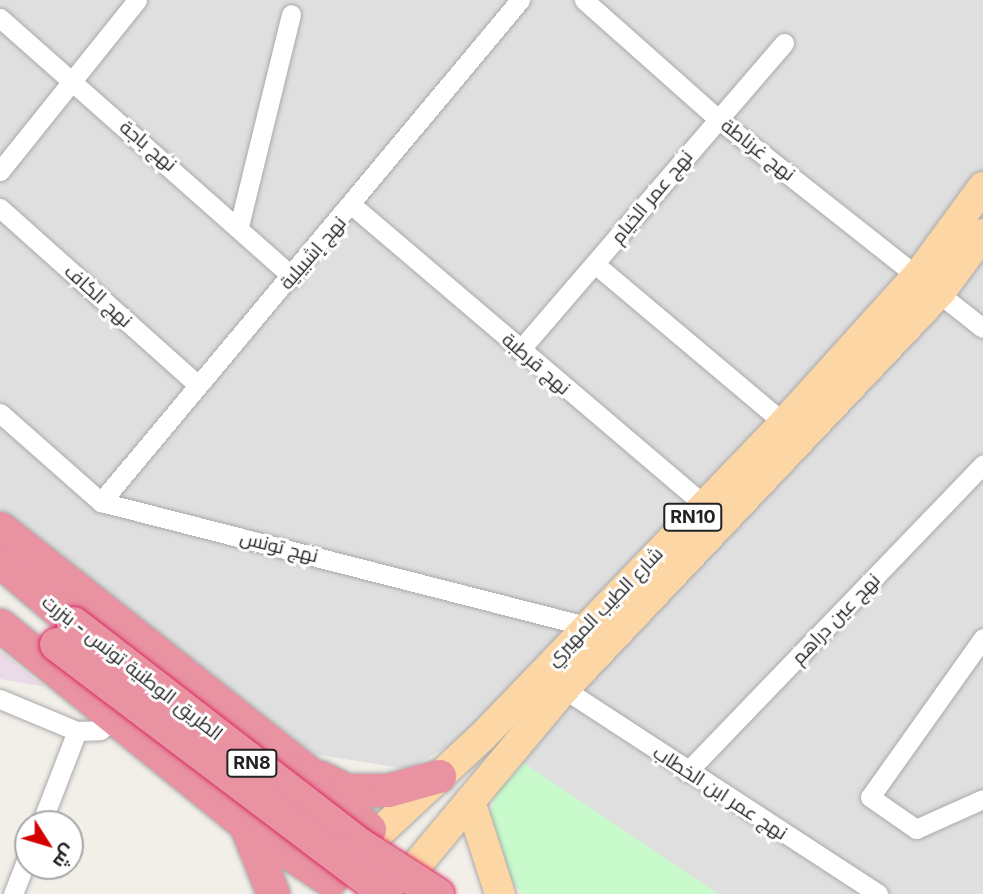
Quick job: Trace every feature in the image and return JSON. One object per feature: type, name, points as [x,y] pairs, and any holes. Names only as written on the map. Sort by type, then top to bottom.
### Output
[{"type":"highway","points":[[0,528],[307,771],[376,829]]},
{"type":"highway","name":"الطريق الوطنية تونس - بنزرت","points":[[0,561],[64,634],[387,894]]},
{"type":"highway","name":"الطريق الوطنية تونس - بنزرت","points":[[0,599],[64,634],[359,844],[437,894]]},
{"type":"highway","points":[[0,625],[245,824],[330,889]]},
{"type":"highway","points":[[307,771],[347,790],[387,790],[439,776]]},
{"type":"highway","points":[[245,824],[273,894]]},
{"type":"main road","name":"شارع الطيب المهيري","points":[[376,829],[439,776],[586,626],[714,512],[930,283],[983,187]]},
{"type":"main road","name":"شارع الطيب المهيري","points":[[420,862],[714,512],[784,423],[983,234]]},
{"type":"main road","points":[[470,801],[500,894]]},
{"type":"main road","points":[[376,829],[408,841],[420,862],[417,894]]},
{"type":"main road","name":"RN10","points":[[330,889],[344,841],[376,829]]},
{"type":"street","points":[[0,171],[74,85],[137,0]]},
{"type":"street","name":"نهج إشبيلية","points":[[101,502],[197,384],[354,206],[520,0]]},
{"type":"street","name":"نهج غرناطة","points":[[584,0],[719,119],[930,283]]},
{"type":"street","points":[[239,226],[291,13]]},
{"type":"street","name":"نهج باجة","points":[[0,18],[293,276]]},
{"type":"street","name":"نهج عمر الخيام","points":[[520,350],[784,43]]},
{"type":"street","name":"نهج قرطبة","points":[[354,206],[520,350],[714,512]]},
{"type":"street","name":"نهج الكاف","points":[[0,208],[197,384]]},
{"type":"street","points":[[595,264],[784,423]]},
{"type":"street","points":[[930,283],[983,328]]},
{"type":"street","name":"نهج تونس","points":[[0,413],[101,502],[586,626]]},
{"type":"street","name":"نهج عين دراهم","points":[[687,772],[983,464]]},
{"type":"street","points":[[983,638],[870,797],[916,828],[983,799]]},
{"type":"street","name":"نهج عمر ابن الخطاب","points":[[564,689],[687,772],[878,894]]},
{"type":"street","points":[[0,699],[77,731],[100,730],[116,719]]},
{"type":"street","points":[[46,810],[77,731]]},
{"type":"shaded area","points":[[0,0],[983,0],[983,894],[718,894],[475,732],[408,769],[313,754],[0,509]]},
{"type":"shaded area","points":[[0,651],[45,687],[0,679]]},
{"type":"green space","points":[[524,763],[718,894],[522,894],[495,856],[488,828],[495,793]]}]
